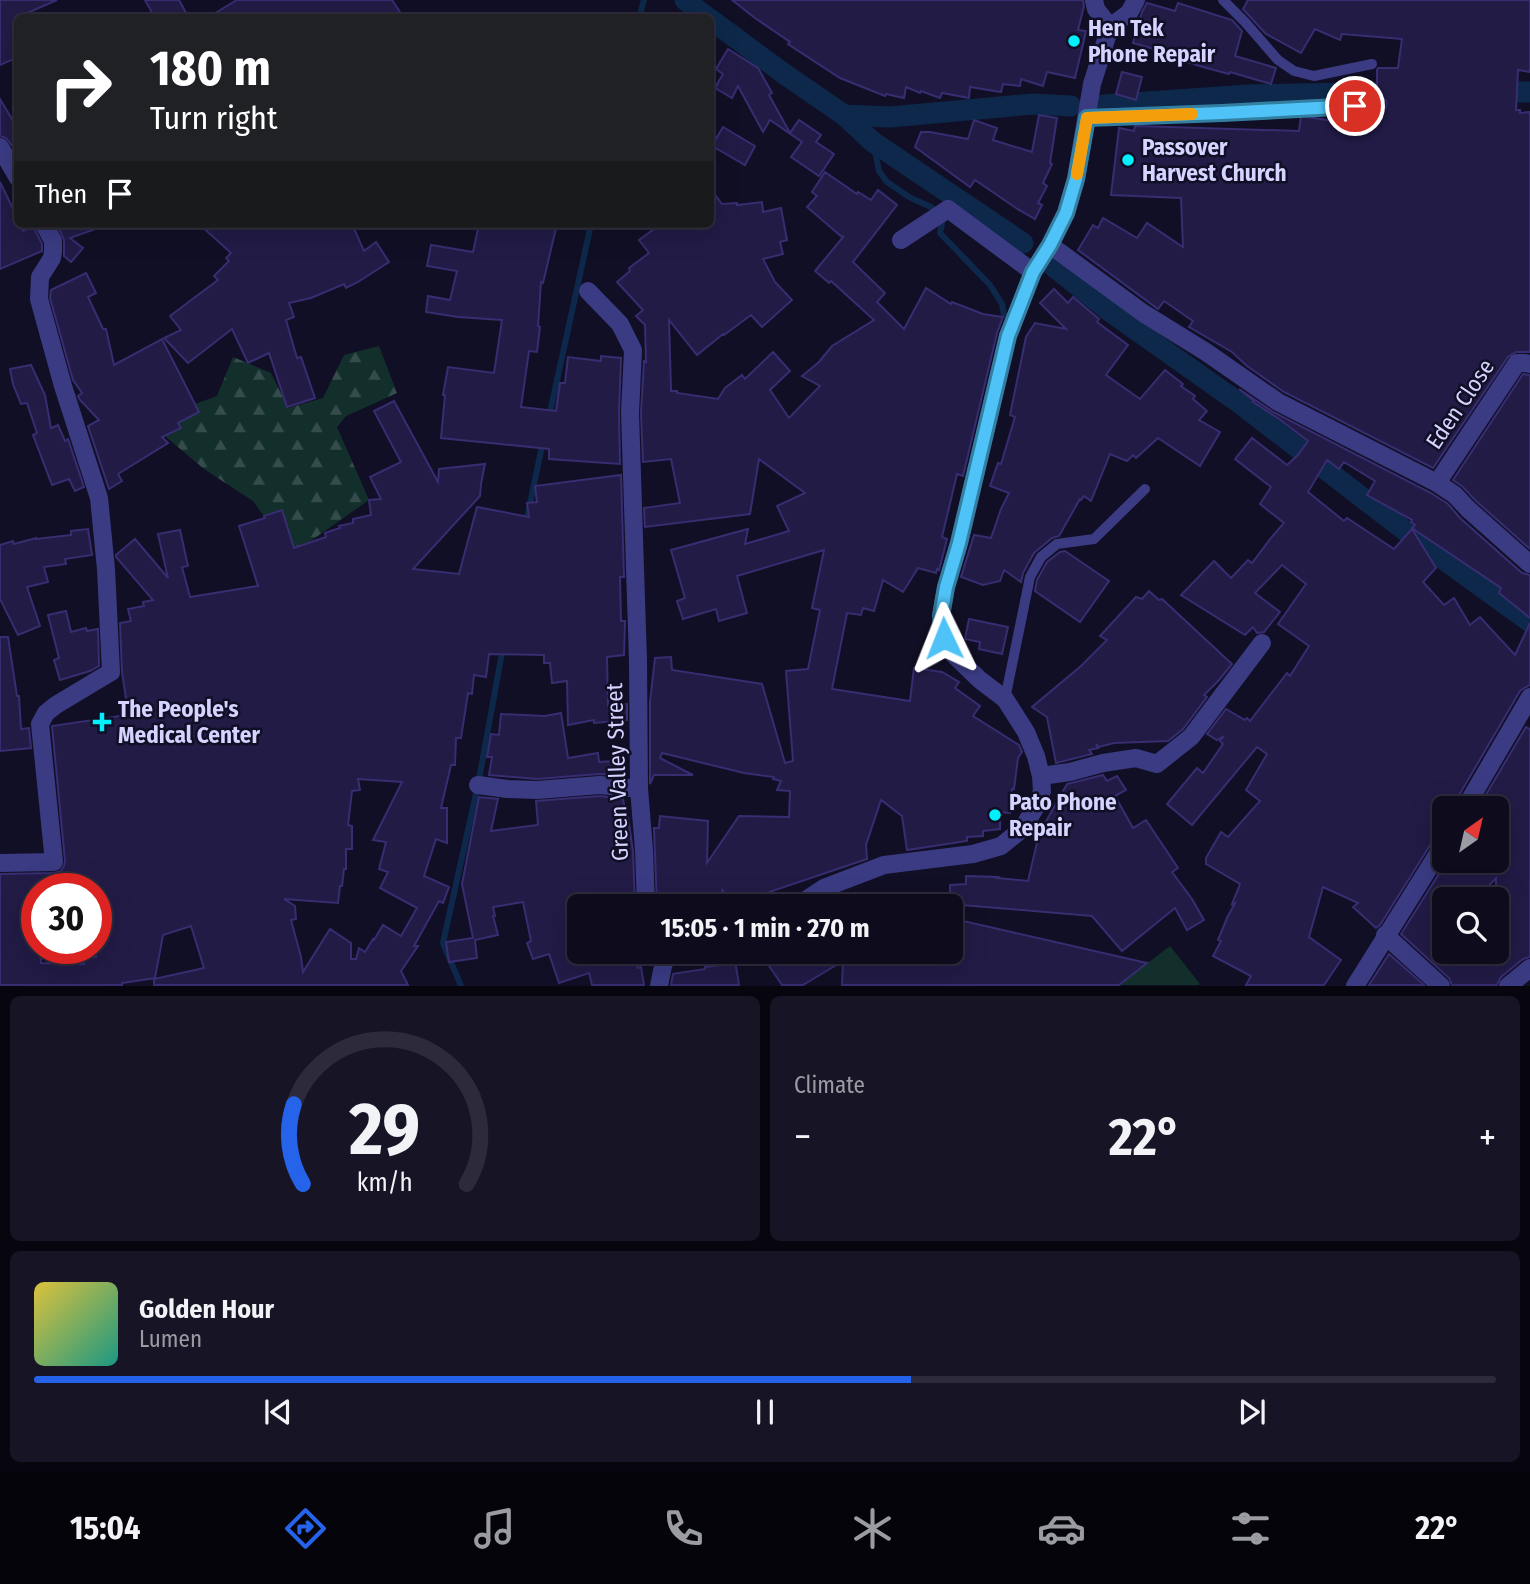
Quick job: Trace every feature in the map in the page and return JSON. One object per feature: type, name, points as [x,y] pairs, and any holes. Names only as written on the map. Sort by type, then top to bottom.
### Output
[{"type":"street","points":[[1094,0],[1096,9],[1110,27]]},
{"type":"street","points":[[817,894],[832,885],[884,865],[973,854],[1001,846],[1022,829],[1042,791],[1037,756],[1027,732],[1005,699],[952,653],[944,638],[941,616],[1008,336],[1033,272],[1066,213],[1076,179],[1092,84],[1110,27],[1129,13],[1136,0]]},
{"type":"street","points":[[2,156],[14,172]]},
{"type":"street","points":[[901,240],[948,209],[1033,272]]},
{"type":"street","points":[[0,863],[54,862],[40,723],[46,713],[56,705],[111,672],[99,498],[63,386],[39,299],[40,277],[52,258],[53,251],[53,241],[46,228]]},
{"type":"street","points":[[1050,245],[1143,313],[1278,401],[1437,483],[1455,495],[1530,564]]},
{"type":"street","name":"Green Valley Street","points":[[588,291],[620,324],[634,350],[630,413],[639,789],[646,894]]},
{"type":"street","name":"Eden Close","points":[[1437,483],[1517,363],[1530,365]]},
{"type":"street","points":[[1041,776],[1136,758],[1157,764],[1191,737],[1262,643]]},
{"type":"street","points":[[1472,796],[1530,697]]},
{"type":"street","points":[[478,785],[517,790],[600,785],[639,789]]},
{"type":"street","points":[[1356,985],[1432,863]]},
{"type":"street","points":[[1385,935],[1441,985]]},
{"type":"street","points":[[659,985],[665,964]]},
{"type":"street","points":[[1508,985],[1530,968]]},
{"type":"lane","points":[[1223,0],[1278,60],[1294,71],[1314,76],[1372,64]]},
{"type":"lane","points":[[1087,118],[1379,104]]},
{"type":"lane","points":[[1005,699],[1030,577],[1041,557],[1056,544],[1094,539],[1145,489]]},
{"type":"green space","points":[[379,346],[397,393],[346,416],[337,427],[369,500],[292,554],[253,501],[204,469],[166,437],[179,410],[217,396],[233,357],[271,373],[288,408],[323,398],[344,355]]},
{"type":"green space","points":[[1170,946],[1200,984],[1119,985]]},
{"type":"building","points":[[0,0],[57,0],[25,14],[14,14],[14,59],[0,65]]},
{"type":"building","points":[[145,0],[179,0],[187,14],[153,14]]},
{"type":"building","points":[[237,0],[392,0],[401,14],[214,14]]},
{"type":"building","points":[[732,0],[1083,0],[1078,30],[1086,31],[1075,78],[1047,72],[1043,86],[1021,79],[1020,86],[1003,84],[1001,92],[970,87],[969,98],[942,93],[940,98],[906,87],[904,98],[885,96],[840,78],[788,44],[790,42]]},
{"type":"building","points":[[1248,0],[1530,0],[1530,72],[1518,70],[1516,110],[1520,110],[1520,113],[1530,112],[1530,352],[1516,352],[1508,357],[1433,468],[1284,392],[1232,352],[1189,327],[1193,321],[1164,301],[1158,309],[1078,250],[1093,225],[1098,228],[1103,218],[1137,238],[1147,223],[1183,247],[1181,198],[1111,195],[1119,128],[1134,131],[1135,126],[1299,131],[1301,116],[1340,122],[1342,114],[1379,112],[1386,108],[1385,99],[1377,96],[1377,70],[1398,68],[1402,39],[1342,34],[1340,40],[1315,29],[1301,53],[1266,34],[1243,9]]},
{"type":"building","points":[[1147,3],[1175,11],[1178,3],[1232,20],[1242,31],[1235,56],[1276,68],[1271,84],[1203,67],[1133,43]]},
{"type":"building","points":[[728,49],[758,68],[790,133],[799,120],[821,135],[816,142],[834,154],[819,176],[791,157],[802,142],[770,120],[763,132],[738,86],[732,98],[715,88],[723,74],[716,69]]},
{"type":"building","points":[[1122,72],[1142,77],[1136,100],[1116,94]]},
{"type":"building","points":[[0,99],[14,122],[14,147],[0,136]]},
{"type":"building","points":[[1039,115],[1057,118],[1052,164],[1043,183],[1047,186],[1038,203],[1042,205],[1035,219],[975,180],[970,187],[915,147],[921,132],[968,139],[974,120],[997,128],[993,140],[1032,152]]},
{"type":"building","points":[[723,127],[755,146],[745,165],[714,147]]},
{"type":"building","points":[[825,172],[857,194],[858,192],[871,200],[878,190],[897,205],[853,262],[885,293],[877,302],[904,329],[926,288],[951,304],[952,302],[983,314],[1003,317],[963,476],[957,474],[942,537],[947,539],[939,570],[937,569],[936,573],[918,568],[903,592],[883,580],[874,611],[863,608],[861,615],[847,613],[832,689],[910,701],[914,668],[942,672],[959,682],[955,688],[980,706],[973,716],[1019,745],[1022,752],[1018,758],[1010,813],[1000,812],[1000,829],[983,831],[983,836],[907,850],[902,816],[881,800],[866,845],[867,859],[764,894],[725,894],[722,889],[723,894],[657,894],[654,828],[659,828],[660,816],[708,821],[707,863],[739,816],[789,817],[790,791],[777,790],[781,781],[773,779],[774,777],[744,773],[662,753],[660,758],[693,775],[654,775],[650,784],[650,702],[655,658],[671,657],[672,670],[762,684],[785,763],[793,761],[786,671],[808,669],[820,610],[812,608],[824,550],[737,576],[747,613],[719,621],[716,609],[683,619],[677,601],[685,598],[671,550],[748,529],[745,544],[789,531],[777,506],[805,493],[759,459],[750,514],[645,527],[644,508],[680,503],[671,459],[643,462],[641,413],[644,361],[646,362],[645,325],[636,316],[643,310],[617,282],[630,271],[629,268],[649,253],[639,240],[656,228],[714,228],[714,193],[722,204],[762,202],[763,212],[781,208],[787,240],[780,242],[783,254],[763,259],[775,282],[792,300],[762,327],[751,315],[697,355],[669,320],[671,391],[718,399],[725,388],[742,375],[745,379],[773,352],[790,371],[770,390],[789,418],[820,386],[802,376],[819,362],[832,346],[874,320],[831,281],[829,283],[815,271],[844,236],[807,207],[817,196],[812,192]]},
{"type":"building","points":[[0,182],[14,211],[14,228],[22,228],[23,231],[34,228],[42,244],[42,251],[0,269]]},
{"type":"building","points":[[59,228],[98,228],[70,238],[83,248],[71,262],[64,256],[64,240]]},
{"type":"building","points":[[203,228],[354,228],[364,251],[376,242],[389,262],[346,288],[344,284],[311,298],[289,303],[294,317],[286,320],[297,358],[301,357],[315,398],[287,407],[269,353],[248,363],[232,329],[188,363],[164,338],[181,330],[170,316],[218,280],[214,276],[229,261],[226,258],[231,253]]},
{"type":"building","points":[[478,228],[556,228],[543,283],[541,282],[537,352],[529,351],[521,407],[556,411],[560,383],[565,383],[568,357],[601,361],[601,356],[621,358],[620,464],[549,459],[549,449],[441,438],[443,395],[448,367],[494,373],[502,320],[426,312],[428,296],[450,300],[457,271],[427,266],[431,245],[473,252]]},
{"type":"building","points":[[86,273],[96,293],[88,297],[103,329],[106,329],[114,365],[162,339],[199,412],[178,423],[181,428],[162,437],[168,443],[118,474],[122,481],[109,489],[88,426],[99,420],[78,396],[82,393],[73,380],[50,298],[51,290]]},
{"type":"building","points":[[1054,289],[1068,303],[1073,297],[1099,319],[1097,322],[1128,345],[1106,375],[1140,399],[1165,370],[1183,384],[1181,386],[1195,396],[1193,399],[1207,411],[1199,420],[1220,432],[1200,466],[1158,438],[1136,458],[1133,455],[1127,461],[1110,454],[1091,501],[1084,496],[1080,499],[1059,536],[1052,538],[1034,553],[1021,582],[1004,570],[1000,581],[983,585],[961,577],[974,535],[991,538],[1009,493],[990,486],[998,463],[1001,464],[1015,417],[1010,415],[1026,337],[1035,323],[1066,329],[1040,303]]},
{"type":"building","points":[[31,365],[45,395],[51,428],[58,425],[65,441],[68,439],[84,487],[75,491],[69,479],[52,485],[33,435],[37,433],[27,403],[21,404],[13,384],[10,369]]},
{"type":"building","points":[[1523,374],[1530,375],[1530,549],[1453,480]]},
{"type":"building","points":[[1239,389],[1273,412],[1431,493],[1448,504],[1522,573],[1530,575],[1530,618],[1499,593],[1501,588],[1412,528],[1415,525],[1412,520],[1367,495],[1375,481],[1344,462],[1339,469],[1327,460],[1308,492],[1344,521],[1347,518],[1394,549],[1412,529],[1436,568],[1423,582],[1444,605],[1454,598],[1470,625],[1480,617],[1515,655],[1530,623],[1530,685],[1520,691],[1459,796],[1432,796],[1432,842],[1380,925],[1376,928],[1353,907],[1358,903],[1323,887],[1309,937],[1341,960],[1324,985],[1246,985],[1251,976],[1213,956],[1221,941],[1218,940],[1235,903],[1232,904],[1240,884],[1206,864],[1206,858],[1221,832],[1228,837],[1260,801],[1246,790],[1267,754],[1257,747],[1192,825],[1167,804],[1197,768],[1203,773],[1223,744],[1220,741],[1224,736],[1217,740],[1207,734],[1226,709],[1250,721],[1287,673],[1290,676],[1309,646],[1278,624],[1306,584],[1282,565],[1255,593],[1280,612],[1264,632],[1257,633],[1253,627],[1245,635],[1181,595],[1214,561],[1231,578],[1248,560],[1252,563],[1284,523],[1260,504],[1271,487],[1235,459],[1252,438],[1287,465],[1308,441]]},
{"type":"building","points":[[394,401],[438,482],[439,469],[485,464],[480,496],[413,569],[459,574],[477,507],[529,517],[527,503],[537,502],[535,486],[621,475],[624,577],[620,577],[621,621],[625,621],[624,655],[607,657],[608,706],[627,704],[627,720],[594,723],[594,720],[568,725],[567,681],[552,683],[550,663],[544,663],[544,655],[489,654],[486,677],[474,675],[472,694],[468,693],[461,738],[456,738],[455,765],[451,765],[441,808],[447,808],[447,843],[436,839],[424,876],[449,887],[443,903],[439,901],[414,946],[418,946],[401,971],[408,985],[154,985],[154,979],[204,968],[191,926],[163,935],[155,978],[122,985],[0,985],[0,874],[21,874],[21,964],[112,964],[112,873],[54,873],[61,871],[65,861],[52,726],[127,715],[120,623],[131,621],[128,609],[144,606],[143,602],[153,600],[116,555],[135,539],[168,578],[158,534],[180,530],[188,566],[182,567],[190,597],[258,586],[239,526],[282,510],[294,548],[326,537],[325,533],[353,523],[353,519],[371,515],[369,500],[381,499],[370,477],[401,462],[374,411]],"holes":[[[358,779],[402,782],[373,840],[386,842],[379,869],[388,872],[380,888],[417,908],[401,936],[383,925],[365,952],[359,948],[356,959],[351,959],[351,943],[330,929],[303,972],[291,920],[296,919],[295,906],[284,899],[338,903],[346,869],[346,849],[352,849],[352,826],[348,825],[352,791],[360,790]]]},
{"type":"building","points":[[88,529],[92,555],[65,559],[66,564],[44,567],[48,582],[27,587],[40,626],[18,635],[0,599],[0,545],[13,541],[14,544],[36,538],[71,535],[71,531]]},
{"type":"building","points":[[1065,551],[1109,581],[1080,622],[1035,591],[1037,580],[1047,562]]},
{"type":"building","points":[[1149,591],[1159,600],[1162,599],[1232,664],[1204,695],[1207,697],[1183,729],[1168,741],[1114,743],[1099,747],[1096,744],[1098,748],[1089,750],[1092,754],[1056,763],[1047,717],[1032,707],[1081,666],[1107,640],[1100,636],[1136,597],[1142,599]]},
{"type":"building","points":[[66,611],[71,632],[86,628],[87,631],[98,629],[99,666],[60,680],[54,660],[59,658],[48,615]]},
{"type":"building","points":[[969,619],[1008,627],[1002,654],[979,649],[980,642],[965,639]]},
{"type":"building","points":[[0,637],[8,637],[19,696],[21,729],[29,728],[31,748],[0,751]]},
{"type":"building","points":[[561,713],[568,758],[598,753],[599,762],[616,761],[619,775],[537,779],[489,775],[492,757],[487,757],[491,734],[499,735],[501,714],[545,716]]},
{"type":"building","points":[[1526,727],[1530,729],[1530,957],[1523,959],[1501,977],[1497,985],[1452,985],[1449,978],[1434,964],[1509,964],[1509,887],[1496,887],[1496,878],[1488,887],[1432,887],[1432,962],[1401,934],[1439,873],[1509,873],[1509,796],[1485,796]]},
{"type":"building","points":[[1103,775],[1107,781],[1117,776],[1126,790],[1115,796],[1133,828],[1146,820],[1178,868],[1172,872],[1204,920],[1187,930],[1175,908],[1122,951],[1092,916],[963,905],[963,894],[950,894],[950,885],[966,884],[966,876],[1028,881],[1039,834],[1067,784]]},
{"type":"building","points":[[600,796],[623,799],[633,851],[635,894],[567,894],[567,964],[637,964],[638,968],[641,967],[644,985],[592,985],[589,973],[559,983],[549,954],[533,959],[527,943],[531,941],[523,902],[493,907],[498,935],[475,940],[477,958],[449,962],[446,942],[473,938],[462,884],[479,797],[498,799],[491,831],[538,825],[536,801]]},
{"type":"building","points":[[963,921],[1147,963],[1119,985],[842,985],[843,964],[963,964]]},
{"type":"building","points":[[1389,954],[1424,985],[1369,985]]},
{"type":"building","points":[[736,964],[739,985],[671,985],[673,974]]},
{"type":"building","points":[[768,964],[838,964],[803,985],[782,985]]},
{"type":"waterway","points":[[640,14],[644,0]]},
{"type":"waterway","points":[[685,0],[703,14]]},
{"type":"waterway","points":[[714,22],[844,115],[873,142],[1023,243]]},
{"type":"waterway","points":[[1104,105],[1248,95],[1405,92]]},
{"type":"waterway","points":[[1490,92],[1530,92]]},
{"type":"waterway","points":[[844,115],[890,117],[1033,104],[1071,106]]},
{"type":"waterway","points":[[873,142],[879,171],[887,182],[909,197],[931,207],[943,219],[940,233],[990,285],[1002,304],[1004,315]]},
{"type":"waterway","points":[[549,417],[590,228]]},
{"type":"waterway","points":[[1048,262],[1112,313],[1242,405],[1421,543],[1530,622]]},
{"type":"waterway","points":[[526,523],[543,441]]},
{"type":"waterway","points":[[461,986],[443,943],[478,785],[503,647]]},
{"type":"slow traffic","points":[[1077,174],[1087,118],[1192,114]]},
{"type":"place","name":"Hen Tek Phone Repair","points":[[1074,41]]},
{"type":"place","name":"Passover Harvest Church","points":[[1128,160]]},
{"type":"place","name":"The People's Medical Center","points":[[102,722]]},
{"type":"place","name":"Pato Phone Repair","points":[[995,815]]},
{"type":"route","points":[[944,638],[941,616],[946,587],[1008,336],[1033,272],[1066,213],[1076,179],[1087,118],[1355,106]]}]
